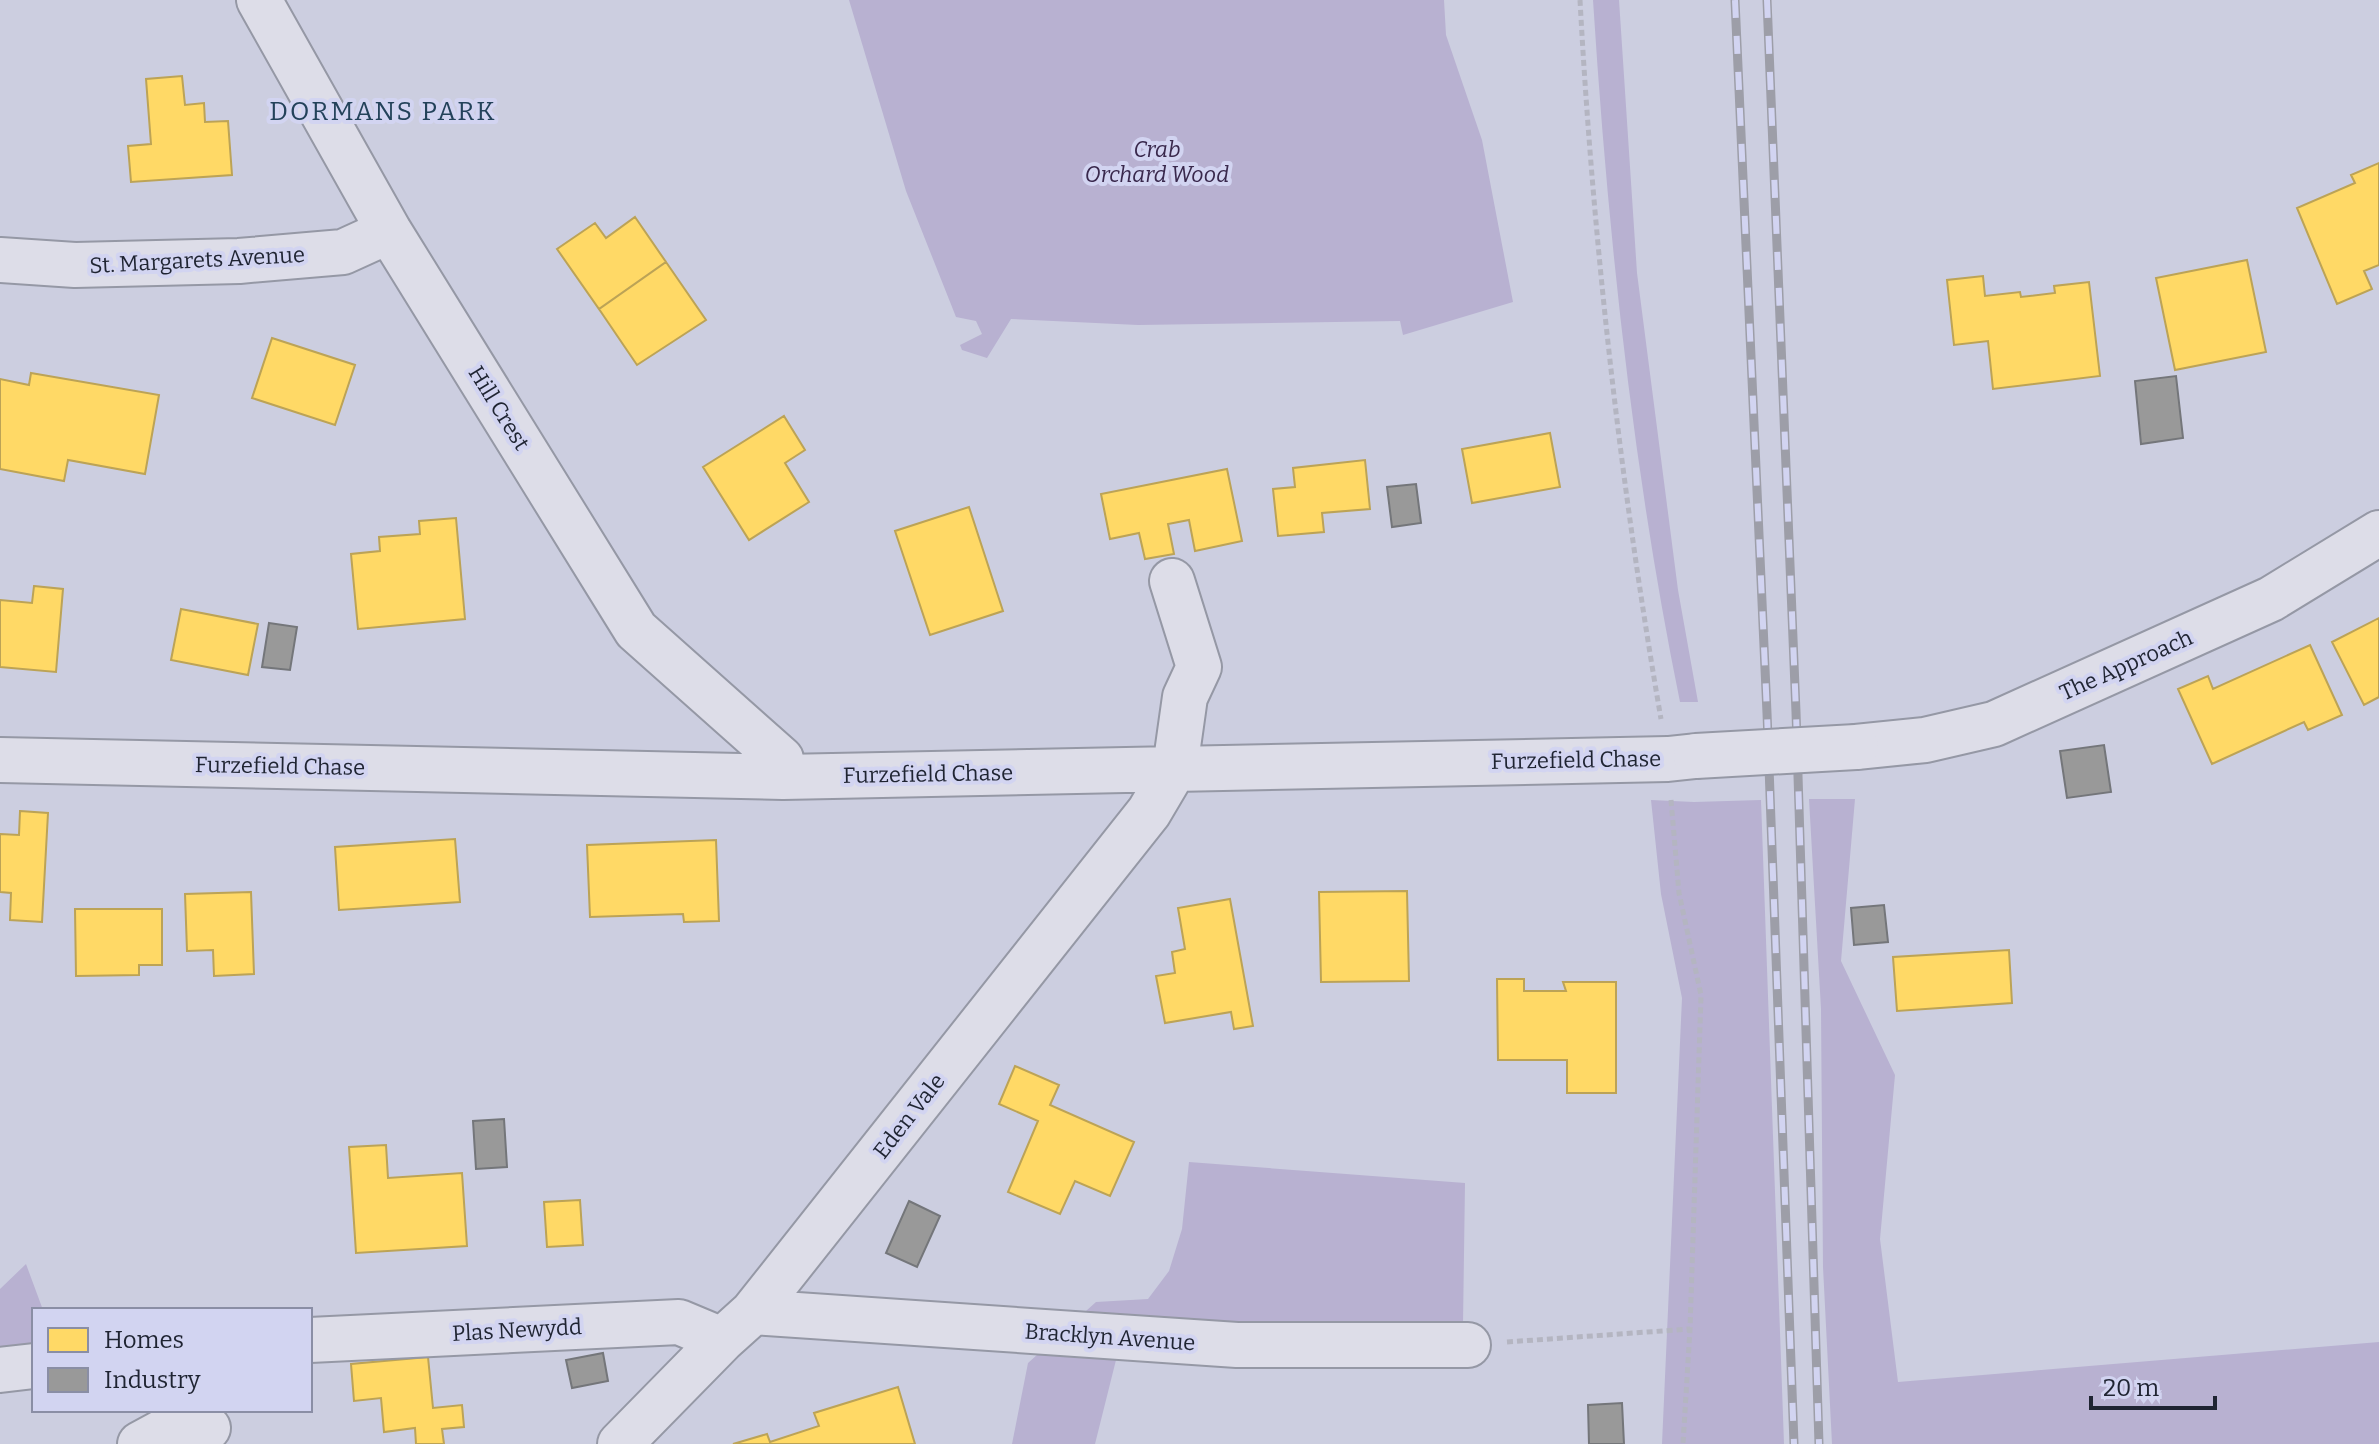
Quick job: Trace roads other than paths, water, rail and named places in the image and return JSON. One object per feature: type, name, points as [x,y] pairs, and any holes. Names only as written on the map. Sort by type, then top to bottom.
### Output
[{"type":"street","name":"Hill Crest","points":[[259,0],[389,231],[636,630],[781,759],[783,777]]},
{"type":"street","name":"St. Margarets Avenue","points":[[0,260],[75,265],[239,261],[343,252],[389,231]]},
{"type":"street","name":"The Approach","points":[[1856,747],[1925,740],[1994,724],[2271,599],[2379,533]]},
{"type":"street","points":[[1172,581],[1199,667],[1185,697],[1175,768]]},
{"type":"street","name":"Furzefield Chase","points":[[0,760],[783,777],[1668,759],[1856,747]]},
{"type":"street","name":"Eden Vale","points":[[620,1444],[737,1326],[1140,824],[1175,768]]},
{"type":"street","name":"Plas Newydd","points":[[312,1340],[679,1322],[737,1326]]},
{"type":"street","name":"Bracklyn Avenue","points":[[737,1326],[1237,1345],[1468,1345]]},
{"type":"street","points":[[0,1370],[32,1366]]},
{"type":"street","points":[[140,1444],[164,1431],[208,1428]]},
{"type":"railway","points":[[1735,0],[1767,713],[1794,1444]]},
{"type":"railway","points":[[1767,0],[1796,712],[1819,1444]]},
{"type":"district","name":"DORMANS PARK","points":[[383,111]]},
{"type":"park label","name":"Crab Orchard Wood","points":[[1157,162]]}]
